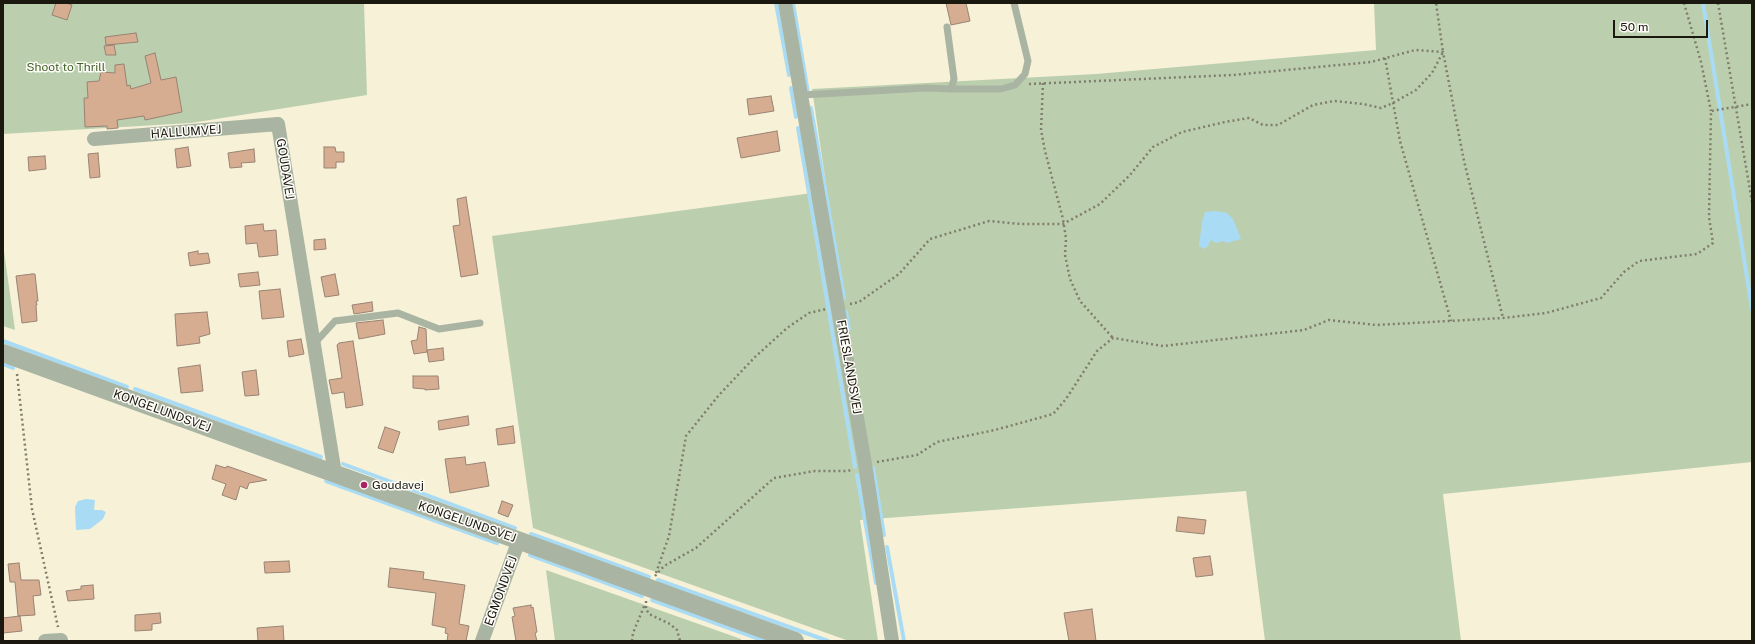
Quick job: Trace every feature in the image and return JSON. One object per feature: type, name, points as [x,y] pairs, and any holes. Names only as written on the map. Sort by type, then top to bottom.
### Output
[{"type":"street","name":"FRIESLANDSVEJ","points":[[785,3],[865,464],[892,641]]},
{"type":"street","name":"HALLUMVEJ","points":[[94,139],[278,124]]},
{"type":"street","name":"GOUDAVEJ","points":[[278,124],[335,474]]},
{"type":"street","name":"KONGELUNDSVEJ","points":[[9,355],[795,641]]},
{"type":"street","name":"EGMONDVEJ","points":[[482,641],[519,540]]},
{"type":"street","points":[[45,641],[60,640]]},
{"type":"lane","points":[[802,94],[926,88],[1001,89],[1014,86],[1025,74],[1028,61],[1014,3]]},
{"type":"lane","points":[[947,27],[954,79],[951,89]]},
{"type":"lane","points":[[314,344],[335,321],[398,313],[439,328],[480,323]]},
{"type":"path","points":[[1436,3],[1443,52],[1464,161],[1503,318]]},
{"type":"path","points":[[1043,83],[1041,130],[1064,224],[1066,239],[1065,255],[1070,279],[1080,300],[1113,338],[1163,346],[1304,330],[1329,320],[1376,326],[1503,318],[1546,313],[1602,298],[1624,272],[1639,261],[1697,254],[1713,243],[1709,217],[1711,111],[1701,62],[1684,3]]},
{"type":"path","points":[[1718,3],[1752,202]]},
{"type":"path","points":[[1014,86],[1043,83],[1233,75],[1371,62],[1415,50],[1443,52]]},
{"type":"path","points":[[838,306],[859,302],[899,274],[930,239],[989,221],[1021,224],[1064,224],[1100,204],[1130,175],[1153,147],[1182,132],[1249,118],[1263,126],[1278,125],[1313,105],[1334,101],[1363,104],[1381,108],[1393,103],[1416,90],[1432,73],[1443,52]]},
{"type":"path","points":[[1385,58],[1400,141],[1451,321]]},
{"type":"path","points":[[1711,111],[1752,104]]},
{"type":"path","points":[[680,641],[676,630],[670,624],[649,614],[646,609],[646,603],[669,536],[686,436],[719,395],[786,328],[809,312],[824,310]]},
{"type":"path","points":[[632,641],[633,634],[656,575],[664,566],[696,548],[774,478],[815,471],[848,471],[865,464],[917,455],[937,442],[995,430],[1053,414],[1066,399],[1097,351],[1113,338]]},
{"type":"path","points":[[9,355],[32,509],[53,599],[60,640]]},
{"type":"green space","name":"Shoot to Thrill","points":[[3,3],[364,3],[367,95],[191,123],[3,134]]},
{"type":"green space","points":[[1374,3],[1752,3],[1752,462],[1443,494],[1461,641],[1265,641],[1246,491],[860,520],[878,641],[849,641],[533,528],[492,236],[827,191],[812,89],[1096,74],[1376,50]]},
{"type":"green space","points":[[3,244],[15,330],[3,326]]},
{"type":"green space","points":[[546,570],[741,639],[741,641],[555,641]]},
{"type":"water","points":[[1216,211],[1227,213],[1233,219],[1241,239],[1227,243],[1223,241],[1216,243],[1211,240],[1208,246],[1204,249],[1199,246],[1202,222],[1205,212]]},
{"type":"water","points":[[86,499],[95,500],[94,510],[102,510],[106,512],[103,519],[90,529],[76,530],[75,507],[78,501]]},
{"type":"building","points":[[56,3],[66,3],[72,5],[67,20],[52,15]]},
{"type":"building","points":[[946,3],[966,3],[970,21],[951,25]]},
{"type":"building","points":[[136,33],[138,42],[106,45],[105,37]]},
{"type":"building","points":[[114,45],[116,55],[106,55],[104,46]]},
{"type":"building","points":[[155,53],[161,80],[176,77],[182,112],[145,120],[144,116],[117,120],[118,128],[107,129],[107,126],[85,127],[84,98],[88,98],[87,82],[99,81],[101,72],[115,73],[115,65],[124,64],[127,86],[130,85],[131,89],[151,83],[145,56]]},
{"type":"building","points":[[771,96],[774,111],[749,115],[747,99]]},
{"type":"building","points":[[777,131],[780,151],[741,158],[737,138]]},
{"type":"building","points":[[188,147],[191,166],[177,168],[175,149]]},
{"type":"building","points":[[324,147],[335,147],[336,152],[344,152],[344,162],[336,162],[336,168],[324,168]]},
{"type":"building","points":[[254,149],[255,162],[241,163],[242,167],[230,168],[228,153]]},
{"type":"building","points":[[98,153],[100,177],[90,178],[88,154]]},
{"type":"building","points":[[45,156],[46,169],[29,171],[28,157]]},
{"type":"building","points":[[466,197],[478,274],[461,277],[453,226],[460,225],[457,199]]},
{"type":"building","points":[[263,224],[264,231],[276,230],[278,255],[259,257],[257,243],[246,244],[245,226]]},
{"type":"building","points":[[325,239],[326,249],[314,250],[314,240]]},
{"type":"building","points":[[198,251],[198,254],[208,253],[210,263],[190,266],[188,253]]},
{"type":"building","points":[[258,272],[260,285],[240,287],[238,274]]},
{"type":"building","points":[[35,274],[38,301],[36,301],[37,321],[22,323],[16,276]]},
{"type":"building","points":[[335,274],[339,295],[325,297],[321,277]]},
{"type":"building","points":[[280,289],[284,317],[262,319],[259,291]]},
{"type":"building","points":[[372,302],[373,311],[354,314],[352,305]]},
{"type":"building","points":[[207,312],[210,334],[199,337],[200,343],[177,346],[175,314]]},
{"type":"building","points":[[383,320],[385,334],[359,339],[356,323]]},
{"type":"building","points":[[419,327],[426,329],[427,352],[414,354],[411,341],[417,340]]},
{"type":"building","points":[[301,339],[304,354],[289,357],[287,341]]},
{"type":"building","points":[[353,341],[363,405],[346,408],[344,392],[332,394],[329,380],[342,378],[337,345],[339,343]]},
{"type":"building","points":[[443,348],[444,360],[429,362],[427,350]]},
{"type":"building","points":[[200,365],[203,391],[181,393],[178,368]]},
{"type":"building","points":[[256,370],[259,395],[245,396],[242,372]]},
{"type":"building","points":[[413,376],[438,376],[439,389],[425,390],[413,388]]},
{"type":"building","points":[[468,416],[469,425],[439,430],[438,421]]},
{"type":"building","points":[[513,426],[515,443],[498,445],[496,429]]},
{"type":"building","points":[[385,427],[400,432],[393,453],[378,448]]},
{"type":"building","points":[[465,457],[466,465],[485,462],[489,486],[450,493],[445,459]]},
{"type":"building","points":[[216,465],[226,468],[227,466],[267,480],[249,483],[247,489],[240,486],[236,500],[222,495],[226,484],[212,479]]},
{"type":"building","points":[[502,501],[513,505],[508,517],[498,513]]},
{"type":"building","points":[[1178,517],[1206,520],[1204,534],[1176,531]]},
{"type":"building","points":[[1210,556],[1213,575],[1196,577],[1193,558]]},
{"type":"building","points":[[289,561],[290,572],[265,573],[264,562]]},
{"type":"building","points":[[19,563],[21,580],[39,580],[41,595],[33,596],[35,615],[18,616],[15,582],[10,582],[8,564]]},
{"type":"building","points":[[390,568],[424,572],[423,579],[465,585],[459,624],[469,626],[466,641],[447,641],[448,634],[445,633],[446,628],[432,625],[436,593],[388,587]]},
{"type":"building","points":[[93,585],[94,599],[68,601],[66,591],[81,589],[81,586]]},
{"type":"building","points":[[531,605],[531,608],[533,607],[537,641],[516,641],[512,617],[515,616],[513,608]]},
{"type":"building","points":[[1092,609],[1096,641],[1069,641],[1064,613]]},
{"type":"building","points":[[160,613],[161,623],[152,624],[152,630],[135,631],[135,615]]},
{"type":"building","points":[[20,616],[22,631],[3,633],[3,618]]},
{"type":"building","points":[[283,626],[284,641],[258,641],[257,628]]},
{"type":"waterway","points":[[776,3],[789,75]]},
{"type":"waterway","points":[[793,3],[808,93]]},
{"type":"waterway","points":[[1703,3],[1752,309]]},
{"type":"waterway","points":[[791,88],[796,117]]},
{"type":"waterway","points":[[811,108],[844,298]]},
{"type":"waterway","points":[[798,128],[855,467]]},
{"type":"waterway","points":[[846,312],[849,329]]},
{"type":"waterway","points":[[3,341],[127,387]]},
{"type":"waterway","points":[[3,364],[13,368]]},
{"type":"waterway","points":[[135,389],[321,457]]},
{"type":"waterway","points":[[343,464],[515,528]]},
{"type":"waterway","points":[[873,468],[884,535]]},
{"type":"waterway","points":[[857,475],[876,583]]},
{"type":"waterway","points":[[326,481],[497,543]]},
{"type":"waterway","points":[[531,534],[649,577]]},
{"type":"waterway","points":[[887,547],[904,641]]},
{"type":"waterway","points":[[530,555],[642,596]]},
{"type":"waterway","points":[[658,580],[828,641]]},
{"type":"waterway","points":[[652,600],[765,641]]},
{"type":"place","name":"Goudavej","points":[[364,485]]}]
